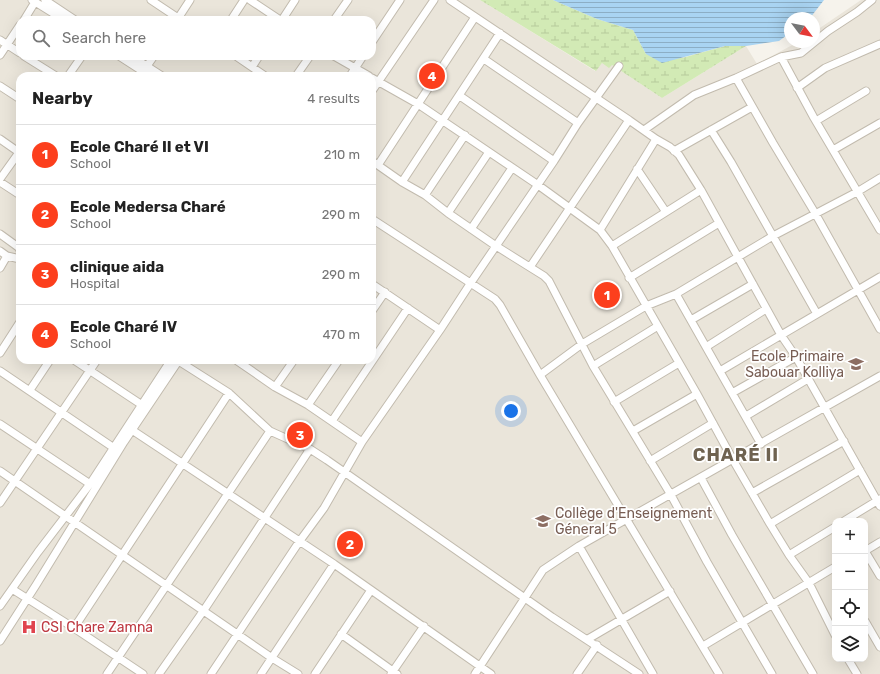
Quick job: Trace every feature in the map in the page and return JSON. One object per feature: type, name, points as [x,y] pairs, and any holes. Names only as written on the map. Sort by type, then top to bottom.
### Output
[{"type":"street","points":[[45,0],[69,16]]},
{"type":"street","points":[[151,0],[175,16]]},
{"type":"street","points":[[181,16],[190,0]]},
{"type":"street","points":[[234,16],[244,0]]},
{"type":"street","points":[[250,0],[275,16]]},
{"type":"street","points":[[284,16],[295,0]]},
{"type":"street","points":[[337,16],[348,0]]},
{"type":"street","points":[[376,36],[400,0]]},
{"type":"street","points":[[376,78],[434,0]]},
{"type":"street","points":[[450,0],[679,155],[701,190],[766,309],[796,357],[879,502],[850,518]]},
{"type":"street","points":[[644,130],[694,95],[736,78],[781,57],[801,53],[828,31],[872,0]]},
{"type":"street","points":[[26,16],[34,1],[58,16]]},
{"type":"street","points":[[376,162],[418,104],[475,17]]},
{"type":"street","points":[[0,55],[16,31]]},
{"type":"street","points":[[402,182],[500,33]]},
{"type":"street","points":[[0,40],[16,51]]},
{"type":"street","points":[[797,88],[825,68],[880,44]]},
{"type":"street","points":[[781,57],[797,88],[880,229]]},
{"type":"street","points":[[484,59],[578,123]]},
{"type":"street","points":[[30,60],[50,72]]},
{"type":"street","points":[[71,72],[79,60]]},
{"type":"street","points":[[126,60],[144,72]]},
{"type":"street","points":[[137,60],[156,72]]},
{"type":"street","points":[[147,66],[151,60]]},
{"type":"street","points":[[242,60],[259,72]]},
{"type":"street","points":[[252,67],[256,60]]},
{"type":"street","points":[[299,72],[307,60]]},
{"type":"street","points":[[341,60],[362,72]]},
{"type":"street","points":[[352,72],[360,60]]},
{"type":"street","points":[[211,674],[299,542],[324,508],[362,442],[440,330],[578,123],[619,66]]},
{"type":"street","points":[[736,78],[815,213],[880,329]]},
{"type":"street","points":[[376,80],[418,104],[465,135],[600,230],[612,246],[714,423],[733,460],[770,524],[789,555],[809,583],[832,629]]},
{"type":"street","points":[[0,86],[16,96]]},
{"type":"street","points":[[816,121],[866,91]]},
{"type":"street","points":[[460,96],[554,161]]},
{"type":"street","points":[[674,151],[752,107]]},
{"type":"street","points":[[530,267],[629,120]]},
{"type":"street","points":[[833,150],[880,123]]},
{"type":"street","points":[[711,130],[731,162],[817,314]]},
{"type":"street","points":[[425,195],[465,135]]},
{"type":"street","points":[[0,139],[16,149]]},
{"type":"street","points":[[600,230],[656,139]]},
{"type":"street","points":[[448,213],[489,152]]},
{"type":"street","points":[[16,158],[0,180],[16,192]]},
{"type":"street","points":[[376,164],[402,182],[425,195],[472,230],[544,276],[549,281],[593,366],[671,495],[772,674]]},
{"type":"street","points":[[472,230],[512,168]]},
{"type":"street","points":[[637,169],[666,212]]},
{"type":"street","points":[[540,375],[582,344],[646,306],[676,294],[773,236],[857,192],[880,178]]},
{"type":"street","points":[[612,246],[701,190]]},
{"type":"street","points":[[376,222],[494,299],[500,305],[540,375],[719,674]]},
{"type":"street","points":[[630,278],[719,224]]},
{"type":"street","points":[[0,234],[16,246]]},
{"type":"street","points":[[0,251],[7,256],[16,258]]},
{"type":"street","points":[[0,268],[7,256]]},
{"type":"street","points":[[720,371],[880,277]]},
{"type":"street","points":[[691,320],[753,284]]},
{"type":"street","points":[[376,286],[440,330]]},
{"type":"street","points":[[376,305],[385,292]]},
{"type":"street","points":[[676,294],[761,444]]},
{"type":"street","points":[[376,356],[408,308]]},
{"type":"street","points":[[706,347],[766,309]]},
{"type":"street","points":[[593,366],[658,326]]},
{"type":"street","points":[[0,353],[16,330]]},
{"type":"street","points":[[732,393],[796,357]]},
{"type":"street","points":[[614,402],[679,363]]},
{"type":"street","points":[[30,390],[47,364]]},
{"type":"street","points":[[80,364],[142,405]]},
{"type":"street","points":[[0,503],[94,364]]},
{"type":"street","points":[[0,606],[90,484],[168,364]]},
{"type":"street","points":[[0,640],[36,585],[132,430],[176,364]]},
{"type":"street","points":[[185,364],[230,393],[270,431],[310,449],[345,472],[526,598],[639,674]]},
{"type":"street","points":[[242,364],[275,387],[308,405],[362,442]]},
{"type":"street","points":[[275,387],[291,364]]},
{"type":"street","points":[[308,405],[336,364]]},
{"type":"street","points":[[332,421],[370,364]]},
{"type":"street","points":[[0,371],[114,448]]},
{"type":"street","points":[[475,674],[543,570],[580,546],[880,376]]},
{"type":"street","points":[[746,416],[808,379]]},
{"type":"street","points":[[74,628],[230,393]]},
{"type":"street","points":[[633,431],[697,394]]},
{"type":"street","points":[[650,461],[714,423]]},
{"type":"street","points":[[0,424],[90,484]]},
{"type":"street","points":[[132,430],[334,564],[492,674]]},
{"type":"street","points":[[107,674],[270,431]]},
{"type":"street","points":[[752,493],[844,441]]},
{"type":"street","points":[[159,674],[204,610],[310,449]]},
{"type":"street","points":[[770,524],[860,470]]},
{"type":"street","points":[[0,471],[272,658],[298,674]]},
{"type":"street","points":[[701,478],[732,535],[813,674]]},
{"type":"street","points":[[789,555],[832,529]]},
{"type":"street","points":[[868,549],[880,542]]},
{"type":"street","points":[[580,546],[653,674]]},
{"type":"street","points":[[867,554],[880,576]]},
{"type":"street","points":[[261,674],[334,564]]},
{"type":"street","points":[[702,646],[832,569]]},
{"type":"street","points":[[12,589],[143,674]]},
{"type":"street","points":[[315,674],[371,590]]},
{"type":"street","points":[[588,640],[622,618],[670,591]]},
{"type":"street","points":[[341,634],[394,673],[424,626]]},
{"type":"street","points":[[868,626],[880,647]]},
{"type":"street","points":[[577,674],[597,646]]},
{"type":"street","points":[[850,662],[857,674]]},
{"type":"shaded area","points":[[0,0],[480,0],[595,71],[602,63],[612,65],[662,98],[746,46],[757,64],[787,48],[820,48],[820,28],[861,0],[880,0],[880,674],[0,674]]},
{"type":"green space","points":[[480,0],[553,0],[597,19],[633,30],[646,54],[682,58],[725,46],[746,46],[662,98],[612,65],[609,68],[602,63],[596,71]]},
{"type":"water","points":[[553,0],[824,0],[815,12],[784,12],[784,37],[779,41],[746,46],[725,46],[662,63],[646,54],[633,30],[597,19]]},
{"type":"place","name":"Ecole Charé IV","points":[[432,76]]},
{"type":"place","name":"Ecole Charé II et VI","points":[[607,295]]},
{"type":"place","name":"Ecole Primaire Sabouar Kolliya","points":[[856,364]]},
{"type":"place","name":"clinique aida","points":[[300,435]]},
{"type":"place","name":"Collège d'Enseignement Géneral 5","points":[[543,521]]},
{"type":"place","name":"Ecole Medersa Charé","points":[[350,544]]},
{"type":"place","name":"CSI Chare Zamna","points":[[29,627]]},
{"type":"district","name":"CHARÉ II","points":[[736,455]]}]
